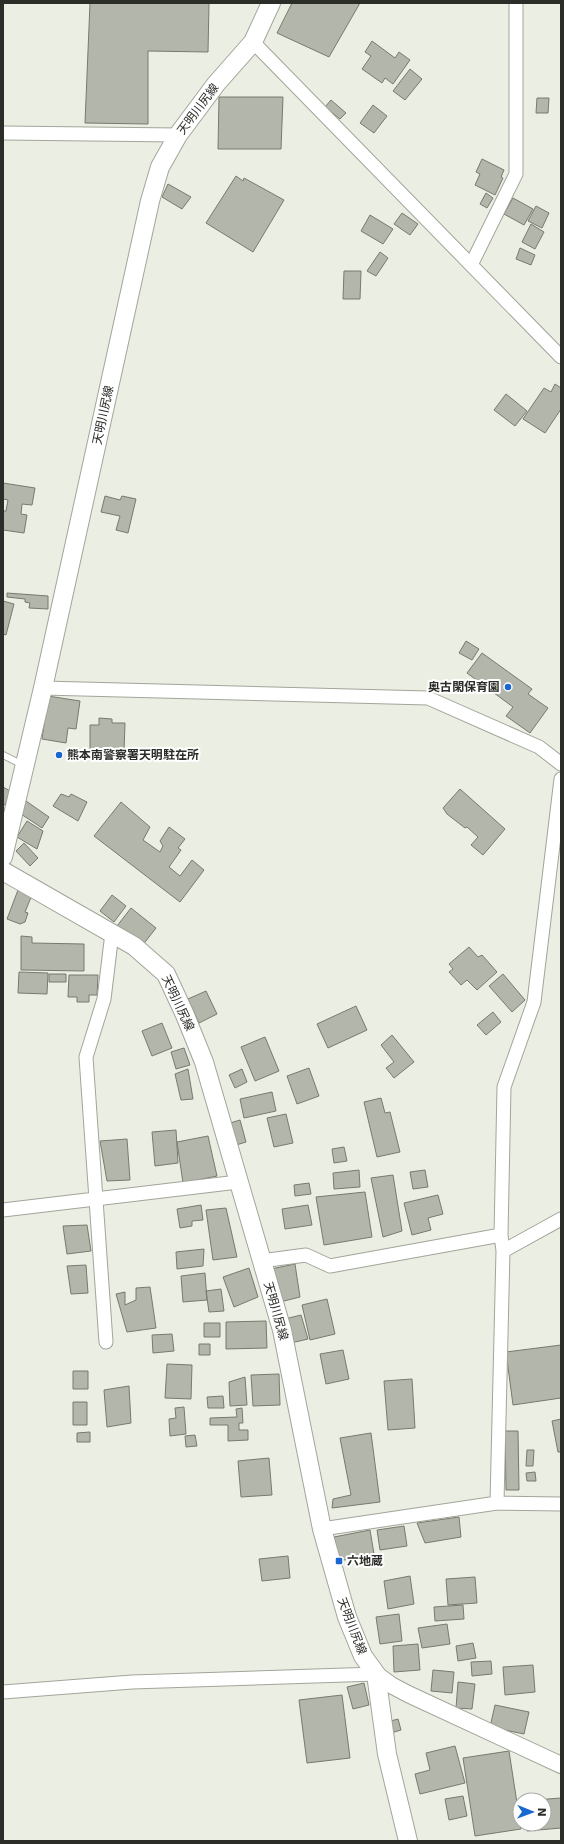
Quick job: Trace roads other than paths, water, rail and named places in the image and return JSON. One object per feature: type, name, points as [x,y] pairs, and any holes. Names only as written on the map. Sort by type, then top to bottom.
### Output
[{"type":"main road","name":"天明川尻線","points":[[3,857],[26,766],[150,201],[160,167],[178,135],[216,84],[253,42],[271,3]]},
{"type":"main road","name":"天明川尻線","points":[[3,871],[134,946],[166,974],[204,1062],[282,1330],[322,1529],[347,1617],[362,1656],[376,1674]]},
{"type":"main road","points":[[376,1674],[387,1754],[408,1841]]},
{"type":"street","points":[[471,265],[516,174],[516,3]]},
{"type":"street","points":[[253,42],[561,357]]},
{"type":"street","points":[[3,133],[178,135]]},
{"type":"street","points":[[43,688],[428,698],[539,747],[561,764]]},
{"type":"street","points":[[498,1503],[503,1252],[500,1235],[504,1088],[534,1002],[561,779]]},
{"type":"street","points":[[106,1342],[86,1057],[104,999],[112,933]]},
{"type":"street","points":[[3,1210],[238,1182]]},
{"type":"street","points":[[503,1252],[561,1219]]},
{"type":"street","points":[[261,1261],[306,1255],[330,1266],[500,1235]]},
{"type":"street","points":[[322,1529],[498,1503],[561,1504]]},
{"type":"street","points":[[3,1692],[132,1682],[376,1674],[391,1685],[408,1694],[561,1765]]},
{"type":"lane","points":[[3,755],[26,766]]},
{"type":"place","name":"奥古閑保育園","points":[[508,687]]},
{"type":"place","name":"熊本南警察署天明駐在所","points":[[59,755]]},
{"type":"place","name":"六地蔵","points":[[339,1561]]}]
